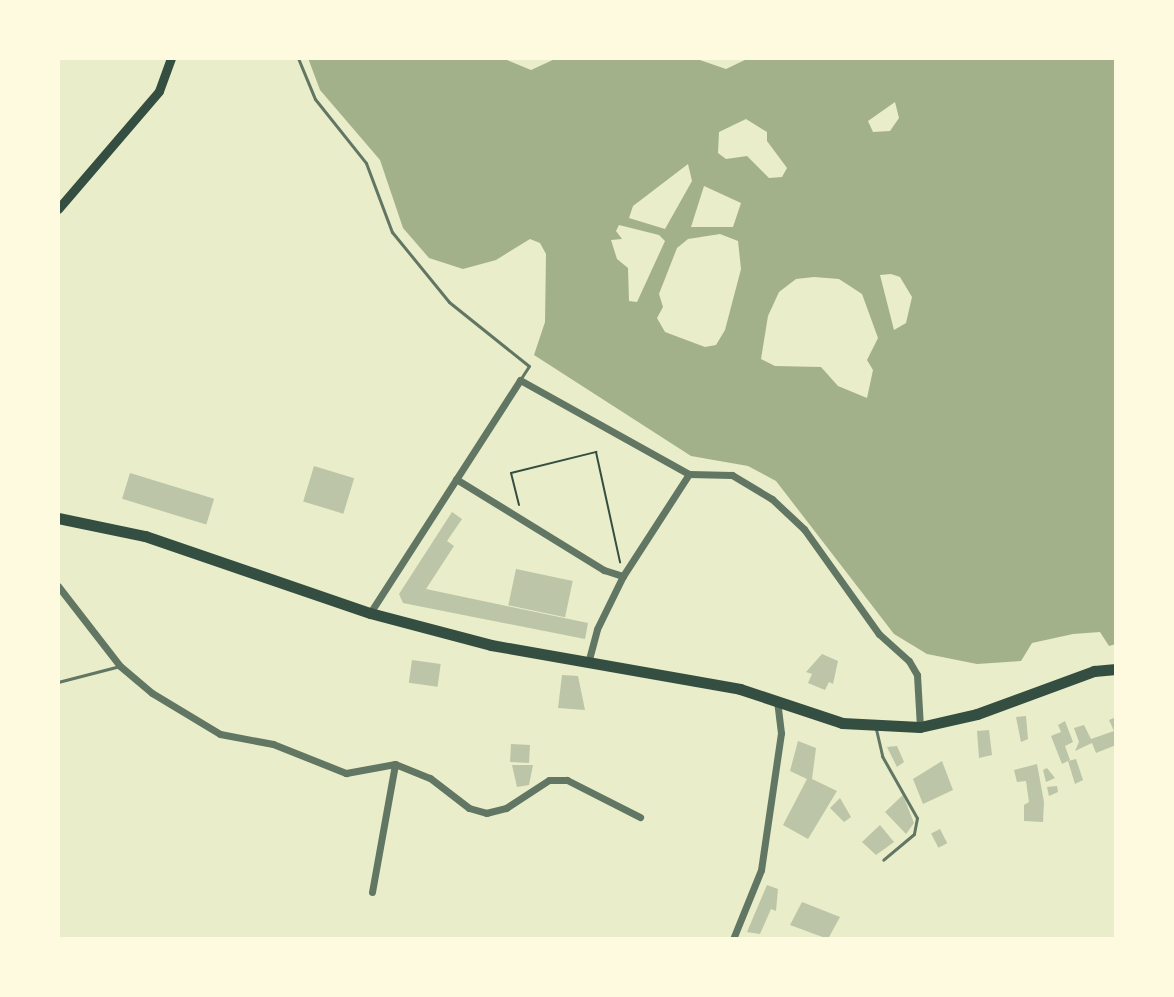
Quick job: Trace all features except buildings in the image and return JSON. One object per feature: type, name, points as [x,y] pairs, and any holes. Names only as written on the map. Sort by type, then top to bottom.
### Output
[{"type":"main road","points":[[58,209],[159,91],[171,58]]},
{"type":"main road","points":[[58,518],[145,536],[370,613],[588,665],[740,689],[842,723],[876,728],[920,727],[977,714],[1094,671],[1116,669]]},
{"type":"street","points":[[370,613],[520,380],[689,474],[732,475],[772,499],[804,529],[879,634],[909,661],[917,675],[920,727]]},
{"type":"street","points":[[588,665],[597,629],[623,576],[689,474]]},
{"type":"street","points":[[456,479],[604,570],[623,576]]},
{"type":"street","points":[[58,586],[120,666],[152,693],[220,734],[273,744],[346,773],[395,764],[430,778],[458,801],[486,813],[506,808],[549,780],[567,780],[640,817]]},
{"type":"street","points":[[733,939],[766,844],[781,733],[777,700]]},
{"type":"street","points":[[372,892],[395,764]]},
{"type":"lane","points":[[298,58],[315,99],[366,163],[392,232],[449,302],[529,366],[520,380]]},
{"type":"lane","points":[[58,682],[120,666]]},
{"type":"lane","points":[[876,728],[882,756],[917,818],[911,838],[883,860]]},
{"type":"path","points":[[519,505],[511,473],[596,452],[620,564]]},
{"type":"shaded area","points":[[308,58],[502,58],[531,70],[557,58],[694,58],[726,69],[749,58],[1116,58],[1116,644],[1109,646],[1100,632],[1073,634],[1032,643],[1021,661],[977,664],[927,654],[894,634],[776,481],[748,466],[691,456],[534,355],[545,322],[546,254],[540,243],[530,239],[496,260],[463,269],[429,258],[403,228],[380,160],[320,90]],"holes":[[[895,102],[899,118],[890,131],[873,132],[868,121]],[[746,119],[767,132],[767,141],[787,168],[782,177],[769,178],[747,156],[726,159],[718,153],[719,132]],[[688,164],[692,181],[665,229],[629,218],[633,206]],[[704,186],[741,203],[733,227],[691,227]],[[619,225],[659,235],[665,241],[637,302],[629,301],[628,268],[617,259],[611,240],[622,239],[616,231]],[[720,234],[738,241],[741,269],[725,330],[716,345],[705,347],[665,332],[657,318],[663,307],[659,294],[677,248],[688,239]],[[880,275],[900,277],[912,297],[906,323],[894,330]],[[814,277],[839,279],[862,294],[878,338],[867,360],[873,370],[867,398],[838,386],[821,367],[775,366],[761,359],[768,316],[779,292],[796,279]]]}]
